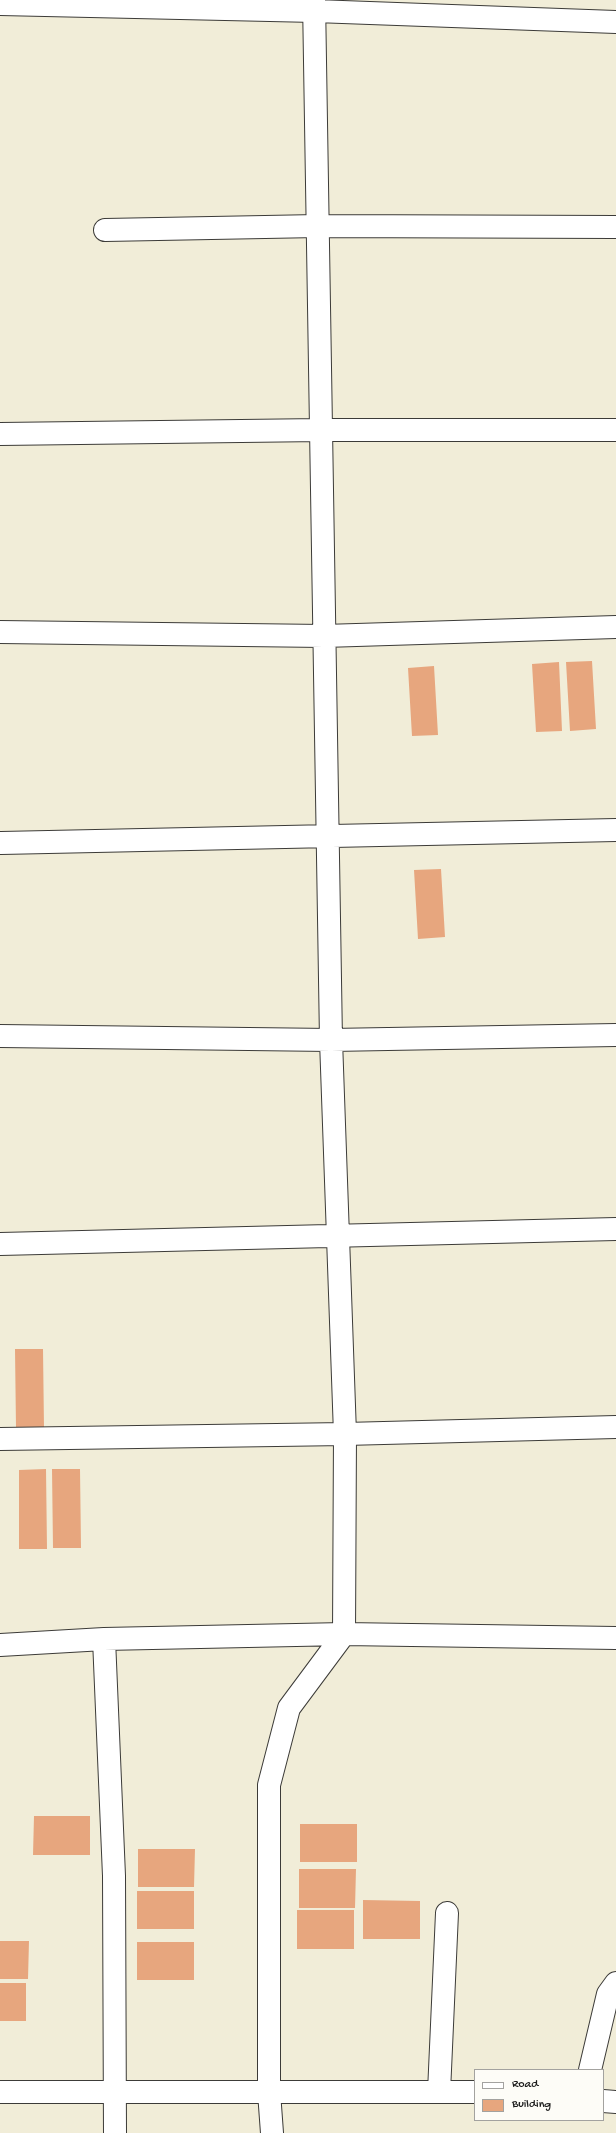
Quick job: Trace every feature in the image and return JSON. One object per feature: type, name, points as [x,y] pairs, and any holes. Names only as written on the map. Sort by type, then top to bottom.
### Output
[{"type":"street","points":[[0,4],[315,6],[616,22]]},
{"type":"street","points":[[272,2133],[269,2092],[268,1785],[289,1708],[344,1634],[345,1434],[331,1040],[315,6]]},
{"type":"street","points":[[105,230],[318,226],[616,227]]},
{"type":"street","points":[[0,434],[322,430],[616,430]]},
{"type":"street","points":[[0,632],[324,636],[616,627]]},
{"type":"street","points":[[1,843],[616,830]]},
{"type":"street","points":[[0,1036],[331,1040],[616,1035]]},
{"type":"street","points":[[0,1244],[338,1237],[616,1229]]},
{"type":"street","points":[[0,1439],[345,1434],[616,1427]]},
{"type":"street","points":[[0,1645],[104,1639],[344,1634],[616,1638]]},
{"type":"street","points":[[104,1639],[114,1876],[115,2133]]},
{"type":"street","points":[[439,2092],[447,1913]]},
{"type":"street","points":[[590,2069],[608,1994],[616,1983]]},
{"type":"street","points":[[0,2092],[474,2092]]},
{"type":"street","points":[[604,2100],[616,2102]]},
{"type":"building","points":[[592,661],[596,729],[570,731],[566,662]]},
{"type":"building","points":[[559,662],[562,731],[536,732],[532,664]]},
{"type":"building","points":[[434,666],[438,735],[412,736],[408,668]]},
{"type":"building","points":[[441,869],[445,937],[418,939],[414,870]]},
{"type":"building","points":[[15,1349],[43,1349],[44,1428],[16,1428]]},
{"type":"building","points":[[46,1469],[47,1549],[19,1549],[19,1470]]},
{"type":"building","points":[[52,1469],[80,1469],[81,1548],[53,1548]]},
{"type":"building","points":[[34,1816],[90,1816],[90,1855],[33,1855]]},
{"type":"building","points":[[300,1824],[357,1824],[357,1862],[300,1862]]},
{"type":"building","points":[[138,1849],[195,1849],[194,1887],[138,1887]]},
{"type":"building","points":[[299,1869],[356,1869],[355,1908],[299,1908]]},
{"type":"building","points":[[137,1891],[194,1891],[194,1929],[137,1929]]},
{"type":"building","points":[[363,1900],[420,1901],[420,1939],[363,1939]]},
{"type":"building","points":[[297,1910],[354,1910],[354,1949],[297,1949]]},
{"type":"building","points":[[0,1941],[29,1941],[28,1979],[0,1979]]},
{"type":"building","points":[[137,1942],[194,1942],[194,1980],[137,1980]]},
{"type":"building","points":[[0,1983],[26,1983],[26,2021],[0,2021]]}]
